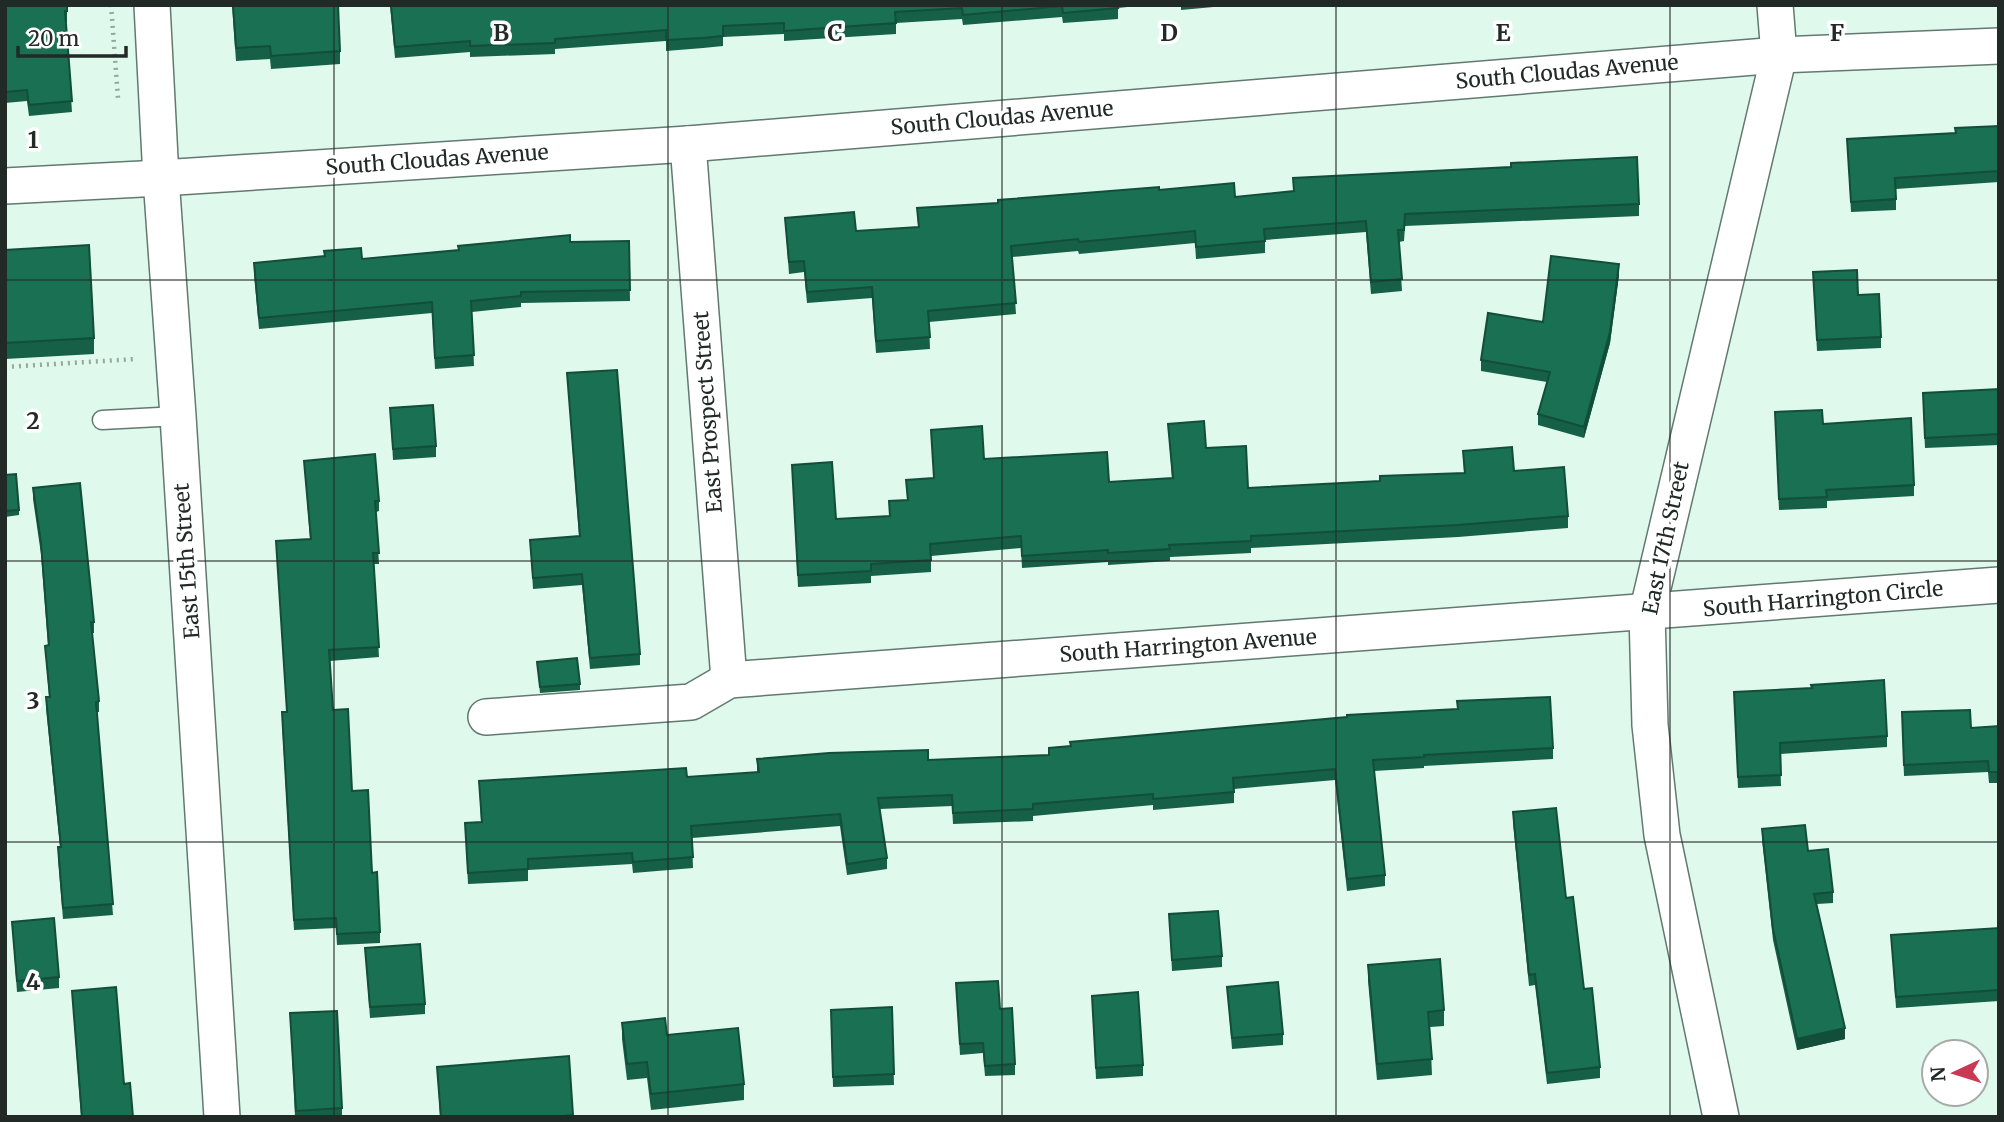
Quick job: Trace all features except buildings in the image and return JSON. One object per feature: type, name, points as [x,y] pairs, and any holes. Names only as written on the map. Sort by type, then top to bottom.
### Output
[{"type":"street","name":"East 15th Street","points":[[152,5],[222,1117]]},
{"type":"street","name":"East 17th Street","points":[[1721,1117],[1662,835],[1650,726],[1647,613],[1779,55],[1775,5]]},
{"type":"street","name":"South Cloudas Avenue","points":[[5,186],[688,144],[1779,55],[1999,46]]},
{"type":"street","name":"East Prospect Street","points":[[688,144],[729,680]]},
{"type":"street","name":"South Harrington Circle","points":[[1647,613],[1999,585]]},
{"type":"street","name":"South Harrington Avenue","points":[[729,680],[1647,613]]},
{"type":"street","points":[[486,718],[691,702],[729,680]]},
{"type":"lane","points":[[102,420],[178,416]]},
{"type":"path","points":[[135,346],[140,417]]},
{"type":"path","points":[[5,367],[136,359]]}]
